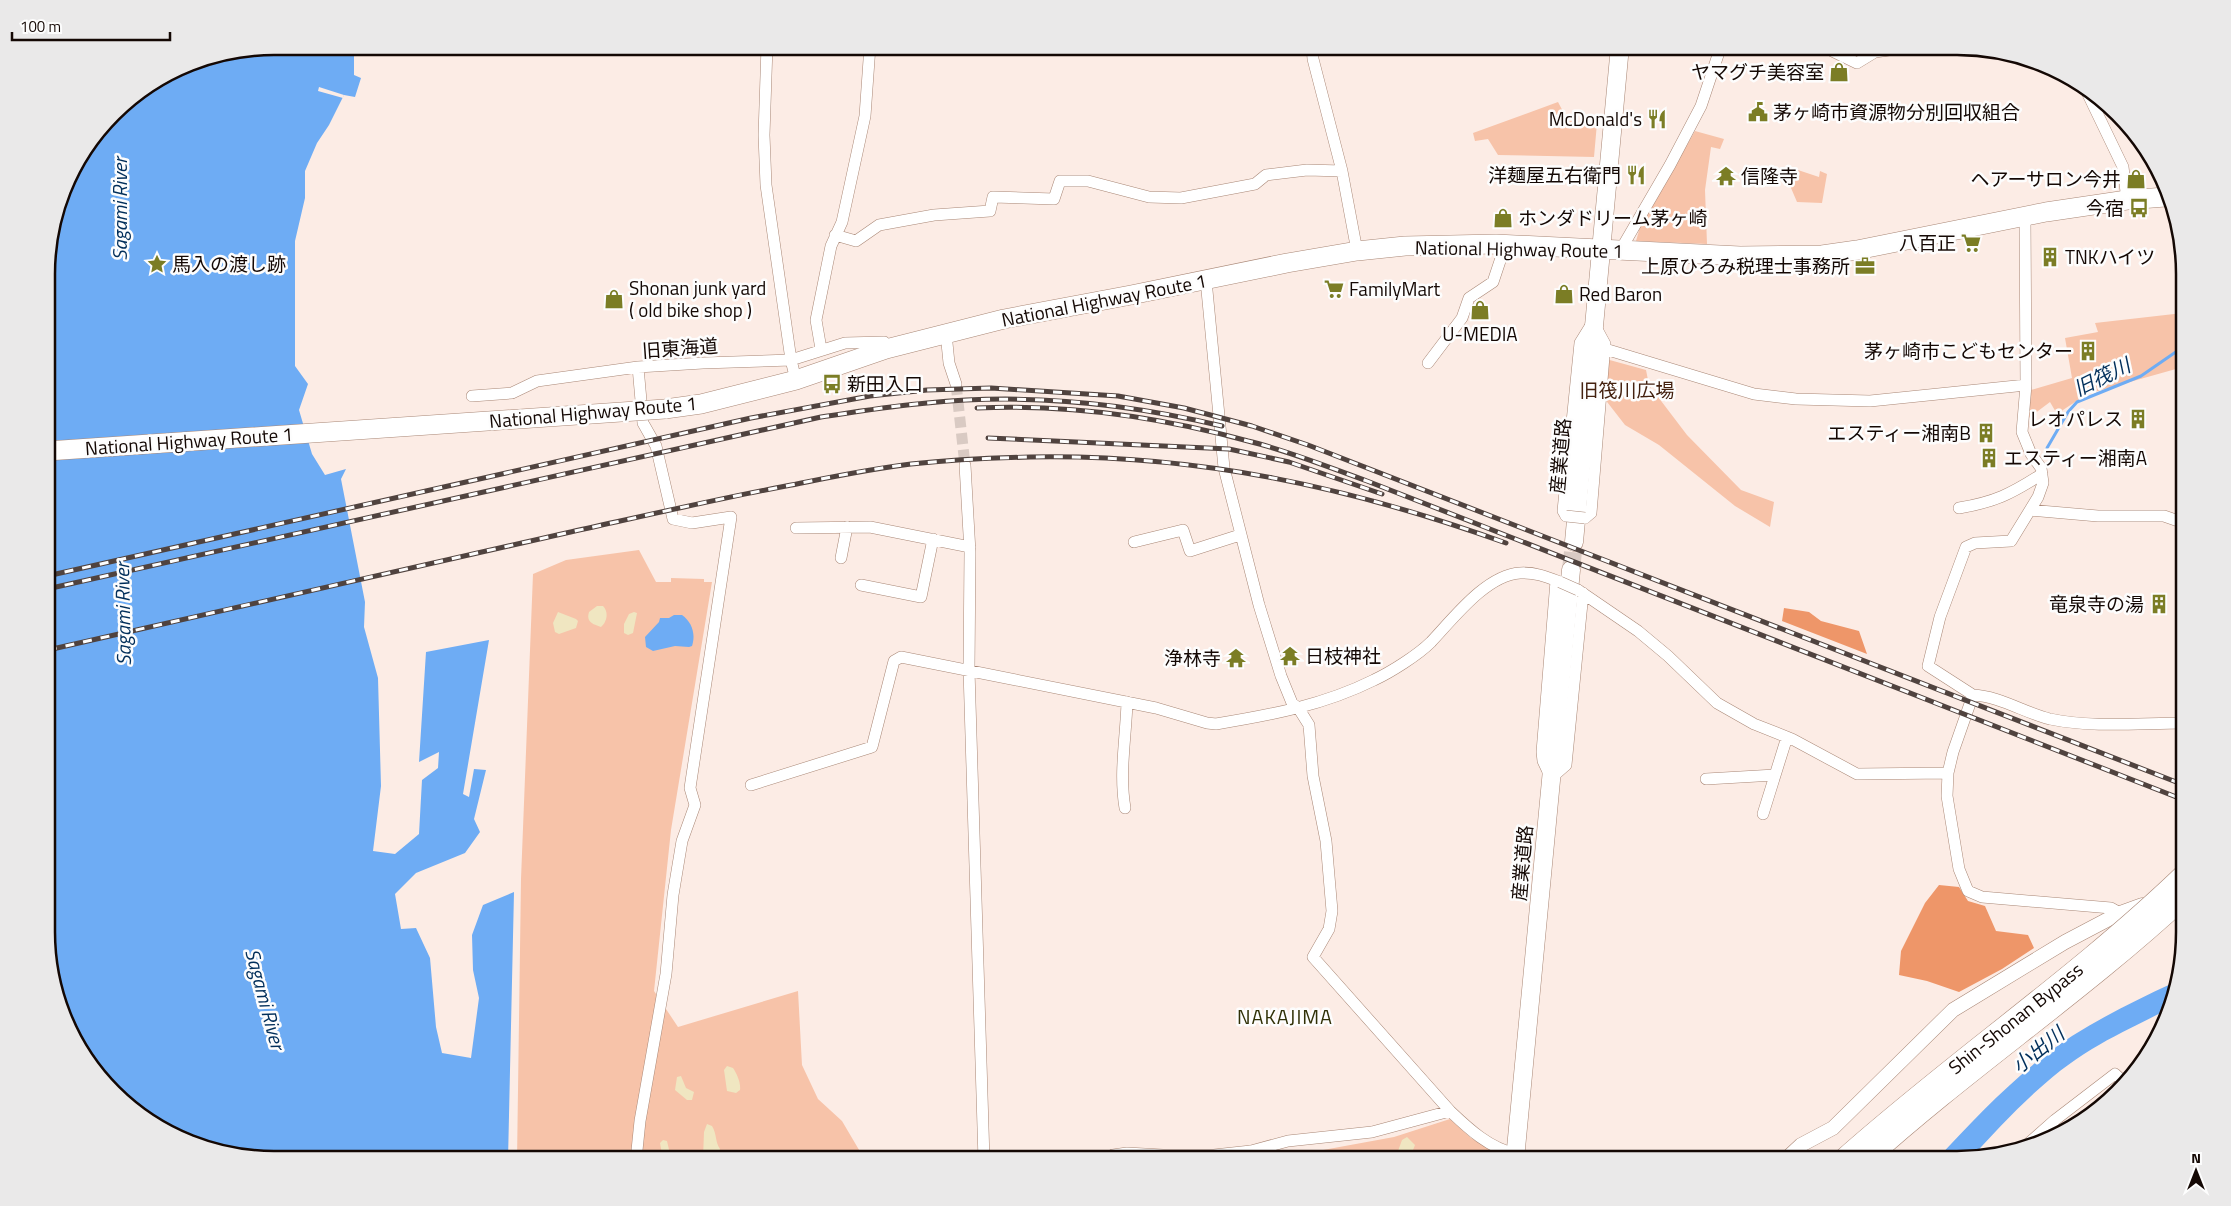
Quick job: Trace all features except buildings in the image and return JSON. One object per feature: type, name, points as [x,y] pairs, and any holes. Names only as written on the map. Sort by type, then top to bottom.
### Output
[{"type":"highway","name":"National Highway Route 1","points":[[55,450],[665,409],[701,404],[796,380],[886,349],[1004,319],[1206,280],[1287,262],[1357,251],[1405,246],[1509,245],[1740,256],[1822,255],[1857,250],[2025,216],[2128,200],[2162,197]]},
{"type":"highway","name":"Shin-Shonan Bypass","points":[[1853,1151],[1942,1075],[2139,917],[2176,882]]},
{"type":"highway","name":"Shin-Shonan Bypass","points":[[1877,1151],[1978,1066],[2138,938],[2176,904]]},
{"type":"main road","name":"産業道路","points":[[1574,542],[1593,322],[1611,251],[1620,55]]},
{"type":"main road","name":"産業道路","points":[[1517,1151],[1552,778],[1562,578]]},
{"type":"street","points":[[767,55],[764,135],[766,185],[791,360],[796,380]]},
{"type":"street","points":[[821,349],[816,320],[835,235],[842,222],[865,116],[869,55]]},
{"type":"street","points":[[1313,55],[1342,171],[1357,251]]},
{"type":"street","points":[[1611,251],[1670,166],[1698,112],[1718,55]]},
{"type":"street","points":[[1842,55],[1857,62],[1868,55]]},
{"type":"street","points":[[2091,101],[2123,167],[2128,200]]},
{"type":"street","points":[[835,235],[856,241],[879,225],[934,215],[990,211],[993,196],[1054,199],[1060,181],[1088,181],[1149,197],[1181,198],[1255,184],[1266,175],[1307,170],[1342,171]]},
{"type":"street","points":[[2025,216],[2027,224],[2026,385],[2022,432],[2024,441],[2040,468],[2043,483],[2038,496],[2011,541],[1975,543],[1966,547],[1940,618],[1928,666],[1974,696],[1982,696],[2030,714],[2070,722],[2176,723]]},
{"type":"street","points":[[1428,363],[1462,318],[1469,298],[1492,282],[1502,255],[1509,245]]},
{"type":"street","points":[[1206,280],[1224,468],[1259,605],[1281,676],[1292,703],[1299,709],[1309,725],[1313,776],[1326,841],[1332,911],[1329,929],[1313,957],[1450,1111],[1475,1135],[1504,1151]]},
{"type":"street","points":[[1593,322],[1605,344],[1605,349],[1591,513],[1585,518],[1566,516],[1563,511],[1580,344],[1593,322]]},
{"type":"street","points":[[946,333],[949,363],[956,384]]},
{"type":"street","name":"旧東海道","points":[[472,396],[512,393],[536,381],[638,367],[791,360],[821,349],[864,341],[884,342],[886,349]]},
{"type":"street","points":[[1605,349],[1754,394],[1803,399],[1870,400],[2026,385]]},
{"type":"street","points":[[637,1151],[640,1121],[666,974],[673,895],[682,841],[695,805],[690,788],[731,517],[692,523],[673,519],[656,446],[643,422],[638,367]]},
{"type":"street","points":[[965,465],[970,547],[969,670],[984,1151]]},
{"type":"street","points":[[1959,508],[2007,496],[2042,474]]},
{"type":"street","points":[[2030,510],[2098,516],[2164,516],[2176,521]]},
{"type":"street","points":[[840,558],[847,527]]},
{"type":"street","points":[[796,528],[870,527],[970,547]]},
{"type":"street","points":[[1134,542],[1184,530],[1190,551],[1240,535]]},
{"type":"street","points":[[861,585],[921,597],[933,540]]},
{"type":"street","points":[[751,785],[872,747],[894,661],[901,657],[1127,702],[1216,724],[1299,709],[1374,680],[1398,666],[1429,643],[1477,593],[1510,575],[1519,573],[1562,578],[1638,631],[1718,703],[1746,720],[1787,737],[1857,774],[1948,773]]},
{"type":"street","points":[[1552,778],[1566,765],[1580,592]]},
{"type":"street","points":[[1974,696],[1953,752],[1948,773],[1947,796],[1959,870],[1968,891],[1982,897],[2111,908],[2120,913]]},
{"type":"street","points":[[1125,808],[1121,783],[1126,739],[1127,702]]},
{"type":"street","points":[[1763,814],[1787,737]]},
{"type":"street","points":[[1706,779],[1775,775]]},
{"type":"street","points":[[1795,1151],[1801,1145],[1833,1128],[1936,1024],[1953,1010],[2065,942],[2120,913],[2142,905]]},
{"type":"street","points":[[2038,1135],[2115,1074],[2120,1078]]},
{"type":"street","points":[[1251,1151],[1288,1141],[1372,1132],[1450,1111]]},
{"type":"green space","points":[[1843,55],[1866,55],[1857,63]]},
{"type":"green space","points":[[1558,102],[1568,121],[1597,123],[1594,157],[1498,155],[1488,139],[1475,141],[1473,133]]},
{"type":"green space","points":[[1695,131],[1724,139],[1720,149],[1711,147],[1705,190],[1707,244],[1636,241],[1640,227]]},
{"type":"green space","points":[[1795,169],[1819,177],[1820,171],[1827,174],[1822,203],[1797,202],[1791,188]]},
{"type":"green space","points":[[2176,314],[2176,369],[2087,394],[2057,414],[2050,402],[2026,420],[2031,390],[2072,378],[2065,338],[2098,332],[2095,323]]},
{"type":"green space","name":"旧筏川広場","points":[[1606,359],[1646,370],[1649,385],[1687,435],[1741,490],[1774,502],[1770,527],[1735,506],[1659,445],[1625,425],[1604,398]]},
{"type":"green space","points":[[639,550],[656,582],[671,582],[671,578],[704,579],[704,582],[712,582],[671,830],[654,991],[678,1027],[798,991],[802,1065],[818,1099],[842,1121],[860,1151],[517,1151],[521,879],[533,574],[566,560]]},
{"type":"green space","points":[[1450,1119],[1471,1138],[1493,1151],[1318,1151],[1394,1137]]},
{"type":"shaded area","points":[[1784,608],[1809,612],[1821,621],[1859,631],[1867,654],[1782,621]]},
{"type":"shaded area","points":[[1939,885],[1959,887],[1968,901],[1985,906],[1996,931],[2028,935],[2034,948],[2002,969],[1959,992],[1927,981],[1899,975],[1901,951],[1925,903]]},
{"type":"sand","points":[[597,606],[603,606],[607,614],[606,620],[601,627],[592,624],[588,618],[589,612]]},
{"type":"sand","points":[[558,612],[576,619],[578,621],[576,628],[559,634],[555,632],[553,623]]},
{"type":"sand","points":[[637,613],[633,633],[628,635],[624,633],[624,624],[629,614]]},
{"type":"sand","points":[[727,1066],[733,1068],[740,1084],[740,1090],[736,1093],[727,1091],[724,1070]]},
{"type":"sand","points":[[681,1076],[686,1088],[694,1092],[692,1100],[687,1100],[675,1090],[677,1077]]},
{"type":"sand","points":[[707,1124],[712,1126],[719,1151],[703,1151],[704,1132]]},
{"type":"sand","points":[[1407,1137],[1415,1145],[1413,1150],[1398,1151],[1402,1140]]},
{"type":"sand","points":[[663,1140],[667,1141],[669,1151],[661,1151],[660,1143]]},
{"type":"water","name":"Sagami River","points":[[260,55],[354,55],[354,75],[361,78],[355,97],[344,95],[329,125],[317,143],[305,171],[305,198],[295,241],[295,366],[308,384],[299,410],[312,454],[325,475],[346,469],[341,479],[365,602],[364,627],[378,678],[381,786],[373,851],[395,854],[419,834],[422,780],[438,768],[439,752],[419,762],[426,652],[489,640],[463,794],[469,797],[474,769],[486,770],[474,819],[480,832],[465,853],[416,873],[395,894],[401,929],[416,928],[430,958],[436,1027],[442,1053],[471,1058],[479,998],[473,970],[472,935],[483,905],[514,892],[508,1151],[260,1151],[217,1144],[165,1122],[130,1097],[109,1076],[92,1054],[72,1016],[62,989],[55,946],[55,260],[62,217],[78,177],[92,152],[119,119],[141,100],[165,84],[190,72],[217,62]]},
{"type":"water","points":[[674,615],[682,615],[691,625],[694,637],[692,646],[675,646],[653,651],[646,647],[645,637],[659,622],[660,618],[669,618]]},
{"type":"water","points":[[2170,984],[2160,1013],[2075,1060],[2042,1086],[1978,1150],[1945,1151],[2001,1093],[2035,1063],[2072,1036]]},
{"type":"pier","points":[[319,87],[344,95],[343,98],[318,91]]},
{"type":"waterway","name":"旧筏川","points":[[2047,448],[2068,412],[2077,402],[2141,376],[2176,352]]},
{"type":"tunnel","points":[[956,384],[965,465]]},
{"type":"tunnel","points":[[1571,570],[1574,542]]},
{"type":"railway","points":[[55,574],[751,418],[870,396],[927,390],[991,388],[1118,396],[1184,408],[1252,426],[1308,445],[2176,782]]},
{"type":"railway","points":[[55,587],[821,417],[874,409],[964,400],[1038,400],[1075,402],[1149,411],[1222,426]]},
{"type":"railway","points":[[977,408],[1045,408],[1114,414],[1181,425],[1293,454],[1367,481],[2176,797]]},
{"type":"railway","points":[[988,438],[1229,449],[1289,462],[1382,494]]},
{"type":"railway","points":[[55,648],[758,491],[864,471],[941,461],[1030,457],[1092,458],[1153,461],[1213,468],[1331,490],[1448,523],[1506,543]]},
{"type":"place","name":"ヤマグチ美容室","points":[[1839,72]]},
{"type":"place","name":"茅ヶ崎市資源物分別回収組合","points":[[1758,112]]},
{"type":"place","name":"McDonald's","points":[[1657,119]]},
{"type":"place","name":"洋麺屋五右衛門","points":[[1636,175]]},
{"type":"place","name":"信隆寺","points":[[1726,176]]},
{"type":"place","name":"ヘアーサロン今井","points":[[2136,179]]},
{"type":"place","name":"今宿","points":[[2139,208]]},
{"type":"place","name":"ホンダドリーム茅ヶ崎","points":[[1503,218]]},
{"type":"place","name":"八百正","points":[[1971,243]]},
{"type":"place","name":"TNKハイツ","points":[[2050,257]]},
{"type":"place","name":"馬入の渡し跡","points":[[157,264]]},
{"type":"place","name":"上原ひろみ税理士事務所","points":[[1865,266]]},
{"type":"place","name":"FamilyMart","points":[[1334,289]]},
{"type":"place","name":"Red Baron","points":[[1564,294]]},
{"type":"place","name":"Shonan junk yard ( old bike shop )","points":[[614,299]]},
{"type":"place","name":"U-MEDIA","points":[[1480,310]]},
{"type":"place","name":"茅ヶ崎市こどもセンター","points":[[2088,351]]},
{"type":"place","name":"新田入口","points":[[832,384]]},
{"type":"place","name":"レオパレス","points":[[2138,419]]},
{"type":"place","name":"エスティー湘南B","points":[[1986,433]]},
{"type":"place","name":"エスティー湘南A","points":[[1989,458]]},
{"type":"place","name":"竜泉寺の湯","points":[[2159,604]]},
{"type":"place","name":"日枝神社","points":[[1290,656]]},
{"type":"place","name":"浄林寺","points":[[1236,658]]},
{"type":"district","name":"NAKAJIMA","points":[[1285,1017]]},
{"type":"water label","name":"小出川","points":[[2038,1050]]}]
